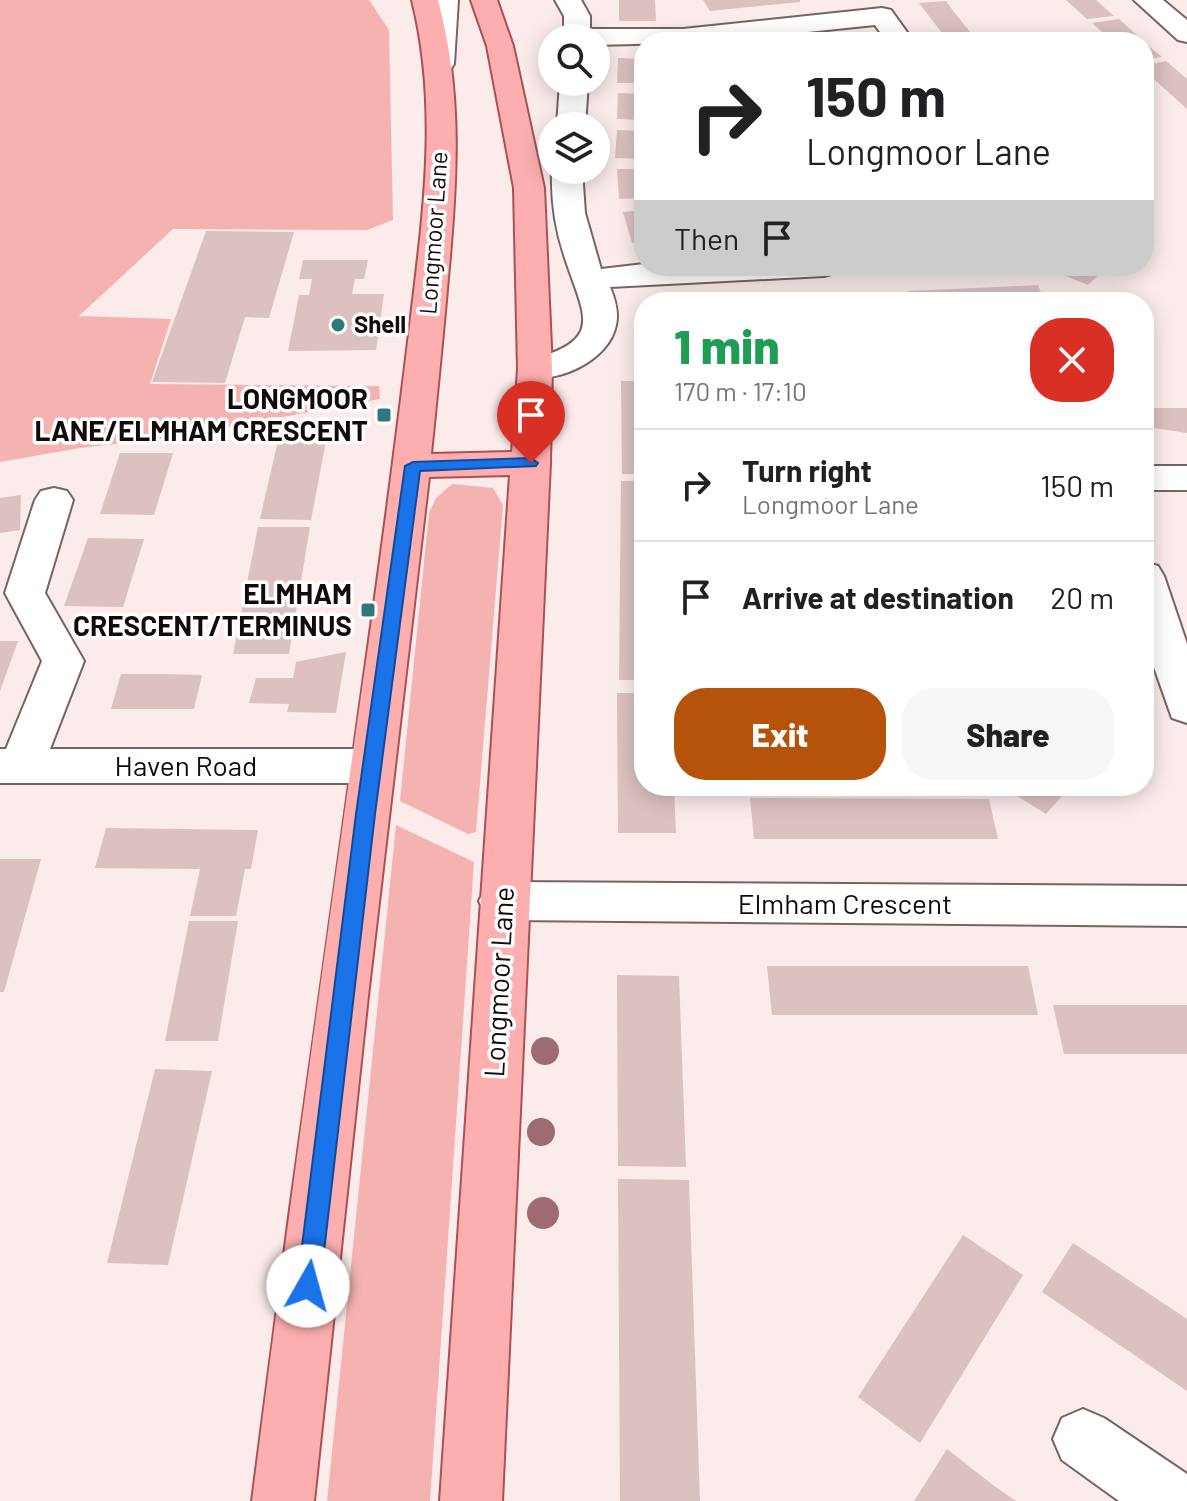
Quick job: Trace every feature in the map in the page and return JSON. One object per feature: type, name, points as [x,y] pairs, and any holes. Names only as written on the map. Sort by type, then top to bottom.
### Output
[{"type":"main road","name":"Longmoor Lane","points":[[283,1501],[372,766],[413,466],[438,222],[443,115],[440,64],[425,0]]},
{"type":"main road","name":"Longmoor Lane","points":[[471,1501],[535,369],[529,188],[500,46],[484,0]]},
{"type":"main road","points":[[413,466],[531,463]]},
{"type":"street","points":[[440,64],[445,0]]},
{"type":"street","points":[[568,0],[577,16],[577,24]]},
{"type":"street","points":[[1147,0],[1187,34]]},
{"type":"street","points":[[730,32],[882,16],[894,32]]},
{"type":"street","points":[[610,38],[634,37]]},
{"type":"street","points":[[535,369],[568,360],[597,334],[600,307],[575,236],[567,184]]},
{"type":"street","points":[[590,280],[634,274]]},
{"type":"street","points":[[1154,478],[1187,478]]},
{"type":"street","points":[[11,765],[63,661],[13,593],[54,500]]},
{"type":"street","points":[[1154,606],[1187,707]]},
{"type":"street","name":"Haven Road","points":[[11,765],[372,766]]},
{"type":"street","name":"Elmham Crescent","points":[[503,901],[1187,906]]},
{"type":"street","points":[[1083,1439],[1172,1501]]},
{"type":"shaded area","points":[[0,0],[369,0],[389,30],[393,220],[367,230],[173,229],[79,316],[171,319],[150,384],[379,386],[380,399],[168,438],[80,448],[0,462]]},
{"type":"shaded area","points":[[452,484],[493,488],[503,505],[476,832],[468,834],[400,801],[429,513],[436,498]]},
{"type":"shaded area","points":[[396,825],[474,862],[430,1501],[327,1501]]},
{"type":"building","points":[[619,0],[655,0],[656,21],[619,21]]},
{"type":"building","points":[[703,0],[800,0],[800,2],[710,11]]},
{"type":"building","points":[[1066,0],[1096,0],[1114,16],[1087,19]]},
{"type":"building","points":[[946,1],[970,32],[941,32],[919,3]]},
{"type":"building","points":[[1119,19],[1134,32],[1102,32],[1092,23]]},
{"type":"building","points":[[618,58],[634,59],[634,83],[617,83]]},
{"type":"building","points":[[1166,61],[1187,79],[1187,109],[1154,79],[1154,63]]},
{"type":"building","points":[[618,93],[634,94],[634,120],[617,119]]},
{"type":"building","points":[[617,130],[634,131],[634,159],[615,158]]},
{"type":"building","points":[[617,169],[634,169],[634,198],[619,199]]},
{"type":"building","points":[[634,211],[634,243],[632,243],[623,212]]},
{"type":"building","points":[[206,231],[294,232],[269,318],[245,317],[225,383],[152,382]]},
{"type":"building","points":[[303,260],[368,260],[364,279],[355,279],[352,294],[384,294],[376,350],[288,351],[299,295],[309,295],[312,279],[299,279]]},
{"type":"building","points":[[1066,276],[1097,276],[1088,285]]},
{"type":"building","points":[[1038,285],[1041,292],[908,292]]},
{"type":"building","points":[[621,381],[634,381],[634,474],[622,474]]},
{"type":"building","points":[[1154,408],[1187,408],[1187,433],[1154,428]]},
{"type":"building","points":[[279,436],[327,436],[311,520],[260,519]]},
{"type":"building","points":[[120,453],[173,453],[154,515],[100,514]]},
{"type":"building","points":[[621,481],[634,481],[634,680],[619,680]]},
{"type":"building","points":[[21,495],[20,530],[0,533],[0,498]]},
{"type":"building","points":[[258,527],[310,527],[289,654],[233,654]]},
{"type":"building","points":[[88,538],[144,539],[123,607],[64,606]]},
{"type":"building","points":[[0,641],[18,641],[0,691]]},
{"type":"building","points":[[346,652],[336,713],[287,712],[289,704],[249,703],[256,678],[293,678],[296,662]]},
{"type":"building","points":[[121,674],[202,675],[194,709],[111,709]]},
{"type":"building","points":[[617,693],[634,693],[634,796],[674,796],[676,833],[618,833]]},
{"type":"building","points":[[1017,796],[1062,796],[1046,814]]},
{"type":"building","points":[[750,798],[989,799],[998,839],[754,839]]},
{"type":"building","points":[[106,828],[258,830],[251,869],[245,869],[236,916],[190,916],[200,869],[95,868]]},
{"type":"building","points":[[0,859],[41,859],[4,992],[0,992]]},
{"type":"building","points":[[189,921],[238,921],[218,1041],[165,1041]]},
{"type":"building","points":[[767,966],[1028,966],[1038,1015],[772,1015]]},
{"type":"building","points":[[617,975],[679,976],[686,1167],[618,1166]]},
{"type":"building","points":[[1053,1005],[1187,1005],[1187,1054],[1064,1054]]},
{"type":"building","points":[[155,1069],[212,1071],[168,1265],[107,1263]]},
{"type":"building","points":[[618,1179],[689,1180],[700,1501],[620,1501]]},
{"type":"building","points":[[963,1235],[1023,1275],[920,1443],[858,1397]]},
{"type":"building","points":[[1073,1243],[1187,1319],[1187,1391],[1042,1292]]},
{"type":"building","points":[[947,1449],[993,1485],[1016,1501],[914,1501]]},
{"type":"place","name":"Shell","points":[[338,325]]},
{"type":"place","name":"LONGMOOR LANE/ELMHAM CRESCENT","points":[[384,415]]},
{"type":"place","name":"ELMHAM CRESCENT/TERMINUS","points":[[368,610]]},
{"type":"route","points":[[308,1286],[366,814],[413,466],[531,463]]}]
